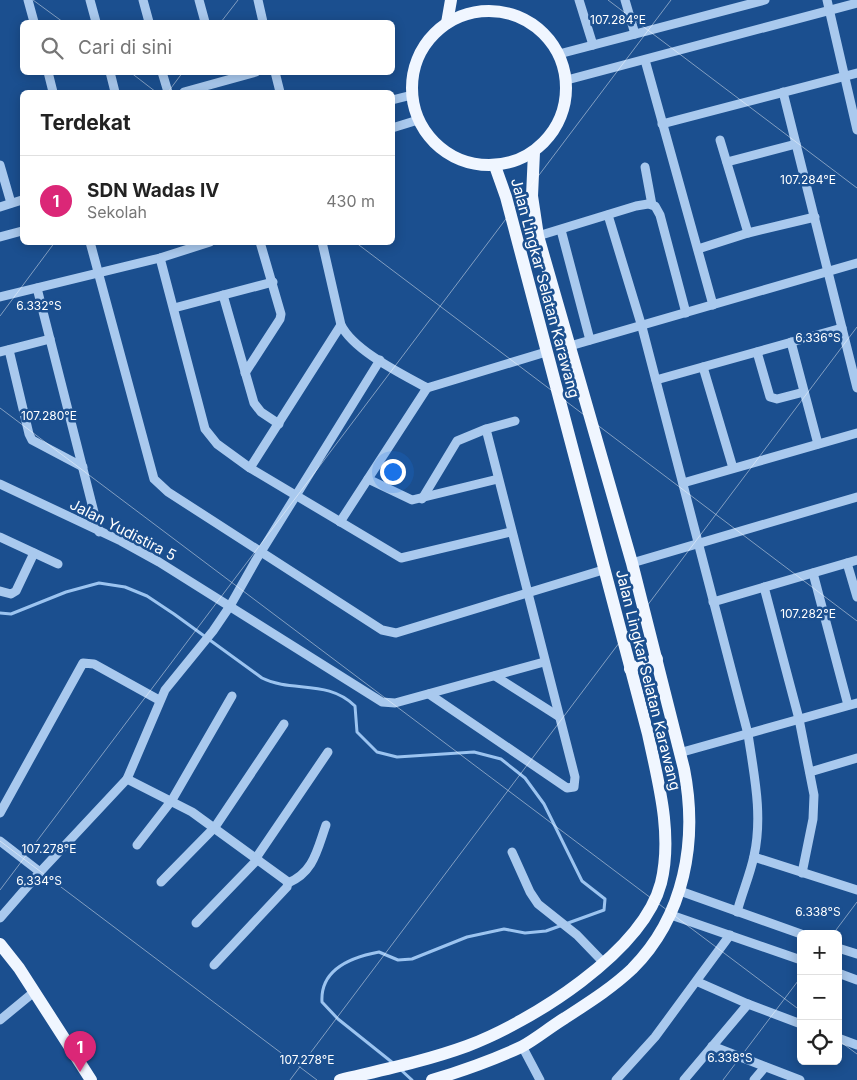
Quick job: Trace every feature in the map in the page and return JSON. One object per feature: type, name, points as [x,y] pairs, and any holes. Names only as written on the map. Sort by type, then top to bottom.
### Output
[{"type":"main road","points":[[447,23],[450,0]]},
{"type":"main road","points":[[482,0],[494,11]]},
{"type":"main road","points":[[494,11],[512,14],[531,22],[548,36],[559,54],[567,80],[566,102],[558,123],[546,142],[534,152],[495,166],[471,164],[449,155],[431,140],[418,120],[412,95],[414,67],[427,42],[447,23],[468,14],[494,11]]},
{"type":"main road","name":"Jalan Lingkar Selatan Karawang","points":[[432,1080],[522,1046],[587,1004],[621,978],[654,942],[671,915],[680,891],[691,823],[690,796],[632,562],[538,236],[532,196],[534,152]]},
{"type":"main road","name":"Jalan Lingkar Selatan Karawang","points":[[340,1080],[447,1053],[496,1034],[548,1004],[604,962],[623,945],[646,917],[661,884],[664,864],[662,806],[648,734],[603,570],[506,196],[495,166]]},
{"type":"main road","points":[[630,669],[657,659]]},
{"type":"main road","points":[[0,944],[34,992],[91,1080]]},
{"type":"street","points":[[28,0],[33,20]]},
{"type":"street","points":[[90,0],[95,20]]},
{"type":"street","points":[[143,0],[148,20]]},
{"type":"street","points":[[199,0],[204,20]]},
{"type":"street","points":[[258,0],[263,20]]},
{"type":"street","points":[[579,0],[593,46]]},
{"type":"street","points":[[625,0],[635,34]]},
{"type":"street","points":[[559,54],[766,0]]},
{"type":"street","points":[[827,0],[857,130]]},
{"type":"street","points":[[567,80],[857,3]]},
{"type":"street","points":[[645,60],[714,305]]},
{"type":"street","points":[[662,124],[857,73]]},
{"type":"street","points":[[49,75],[52,90]]},
{"type":"street","points":[[111,75],[114,90]]},
{"type":"street","points":[[163,75],[167,90]]},
{"type":"street","points":[[220,75],[222,82]]},
{"type":"street","points":[[192,90],[246,75]]},
{"type":"street","points":[[276,75],[280,90]]},
{"type":"street","points":[[783,92],[857,388]]},
{"type":"street","points":[[395,99],[412,95]]},
{"type":"street","points":[[395,127],[418,120]]},
{"type":"street","points":[[720,140],[748,233]]},
{"type":"street","points":[[727,162],[796,144]]},
{"type":"street","points":[[0,165],[11,203]]},
{"type":"street","points":[[646,167],[652,205]]},
{"type":"street","points":[[0,207],[20,201]]},
{"type":"street","points":[[538,236],[636,206],[652,205],[657,208],[660,215],[686,313]]},
{"type":"street","points":[[608,216],[642,326],[748,734],[758,818],[754,857],[737,912]]},
{"type":"street","points":[[698,249],[748,233],[815,217]]},
{"type":"street","points":[[561,230],[590,340]]},
{"type":"street","points":[[0,237],[20,232]]},
{"type":"street","points":[[91,245],[154,479],[168,492],[382,630],[390,633],[404,631],[603,570]]},
{"type":"street","points":[[0,297],[99,274],[201,245]]},
{"type":"street","points":[[245,373],[280,319],[281,308],[261,245]]},
{"type":"street","points":[[323,245],[341,326],[352,341],[427,388]]},
{"type":"street","points":[[160,258],[205,429],[216,444],[250,468],[401,558],[511,532]]},
{"type":"street","points":[[570,346],[857,263]]},
{"type":"street","points":[[174,308],[272,282]]},
{"type":"street","points":[[37,288],[99,532]]},
{"type":"street","points":[[223,295],[254,403],[261,412],[279,424]]},
{"type":"street","points":[[250,468],[341,326]]},
{"type":"street","points":[[656,380],[842,328]]},
{"type":"street","points":[[50,339],[5,351],[32,440],[82,467]]},
{"type":"street","points":[[791,342],[818,444]]},
{"type":"street","points":[[340,522],[427,388],[546,352]]},
{"type":"street","points":[[757,352],[770,397],[777,399],[804,392]]},
{"type":"street","points":[[0,918],[127,779],[159,700],[177,673],[213,631],[230,606],[380,360]]},
{"type":"street","points":[[703,366],[733,468]]},
{"type":"street","points":[[422,500],[452,447],[462,438],[515,421]]},
{"type":"street","points":[[428,694],[558,783],[572,789],[575,786],[575,777],[544,662],[486,429]]},
{"type":"street","points":[[683,483],[857,433]]},
{"type":"street","points":[[368,479],[409,500],[422,500],[498,479]]},
{"type":"street","name":"Jalan Yudistira 5","points":[[0,484],[153,558],[374,699],[395,703],[544,662]]},
{"type":"street","points":[[632,562],[857,497]]},
{"type":"street","points":[[0,537],[58,564]]},
{"type":"street","points":[[0,591],[11,594],[16,591],[34,553]]},
{"type":"street","points":[[713,602],[857,560]]},
{"type":"street","points":[[847,563],[857,597]]},
{"type":"street","points":[[679,753],[853,704],[813,573]]},
{"type":"street","points":[[764,587],[799,719],[810,772],[814,807],[802,873]]},
{"type":"street","points":[[0,813],[83,663],[94,664],[159,700]]},
{"type":"street","points":[[495,676],[558,716]]},
{"type":"street","points":[[137,845],[172,800],[232,696]]},
{"type":"street","points":[[162,882],[216,827],[284,724]]},
{"type":"street","points":[[196,923],[257,859],[328,752]]},
{"type":"street","points":[[810,772],[856,760]]},
{"type":"street","points":[[127,779],[172,800],[216,827],[288,883]]},
{"type":"street","points":[[214,965],[288,883],[300,878],[310,868],[326,825]]},
{"type":"street","points":[[0,841],[40,872]]},
{"type":"street","points":[[512,852],[530,892],[544,911],[562,924],[604,962]]},
{"type":"street","points":[[754,857],[857,890]]},
{"type":"street","points":[[680,891],[797,933]]},
{"type":"street","points":[[671,915],[797,959]]},
{"type":"street","points":[[616,1080],[655,1037],[698,982],[730,935]]},
{"type":"street","points":[[842,949],[857,954]]},
{"type":"street","points":[[842,974],[857,980]]},
{"type":"street","points":[[698,982],[797,1022]]},
{"type":"street","points":[[0,1020],[34,992]]},
{"type":"street","points":[[684,1080],[748,1004]]},
{"type":"street","points":[[842,1039],[857,1045]]},
{"type":"street","points":[[522,1046],[540,1080]]},
{"type":"street","points":[[712,1046],[800,1080]]},
{"type":"street","points":[[754,1080],[765,1067]]},
{"type":"waterway","points":[[0,613],[11,614],[66,592],[99,583],[125,587],[147,596],[262,678],[285,685],[322,689],[344,698],[355,706],[357,732],[377,752],[397,757],[474,752],[501,759],[525,778],[544,804],[582,881],[605,899],[604,910],[546,931],[525,933],[504,929],[467,937],[412,959],[398,960],[379,952],[358,957],[340,966],[326,981],[322,1002],[338,1019],[393,1063]]},
{"type":"waterway","points":[[400,1069],[412,1080]]},
{"type":"place","name":"SDN Wadas IV","points":[[80,1072]]}]
